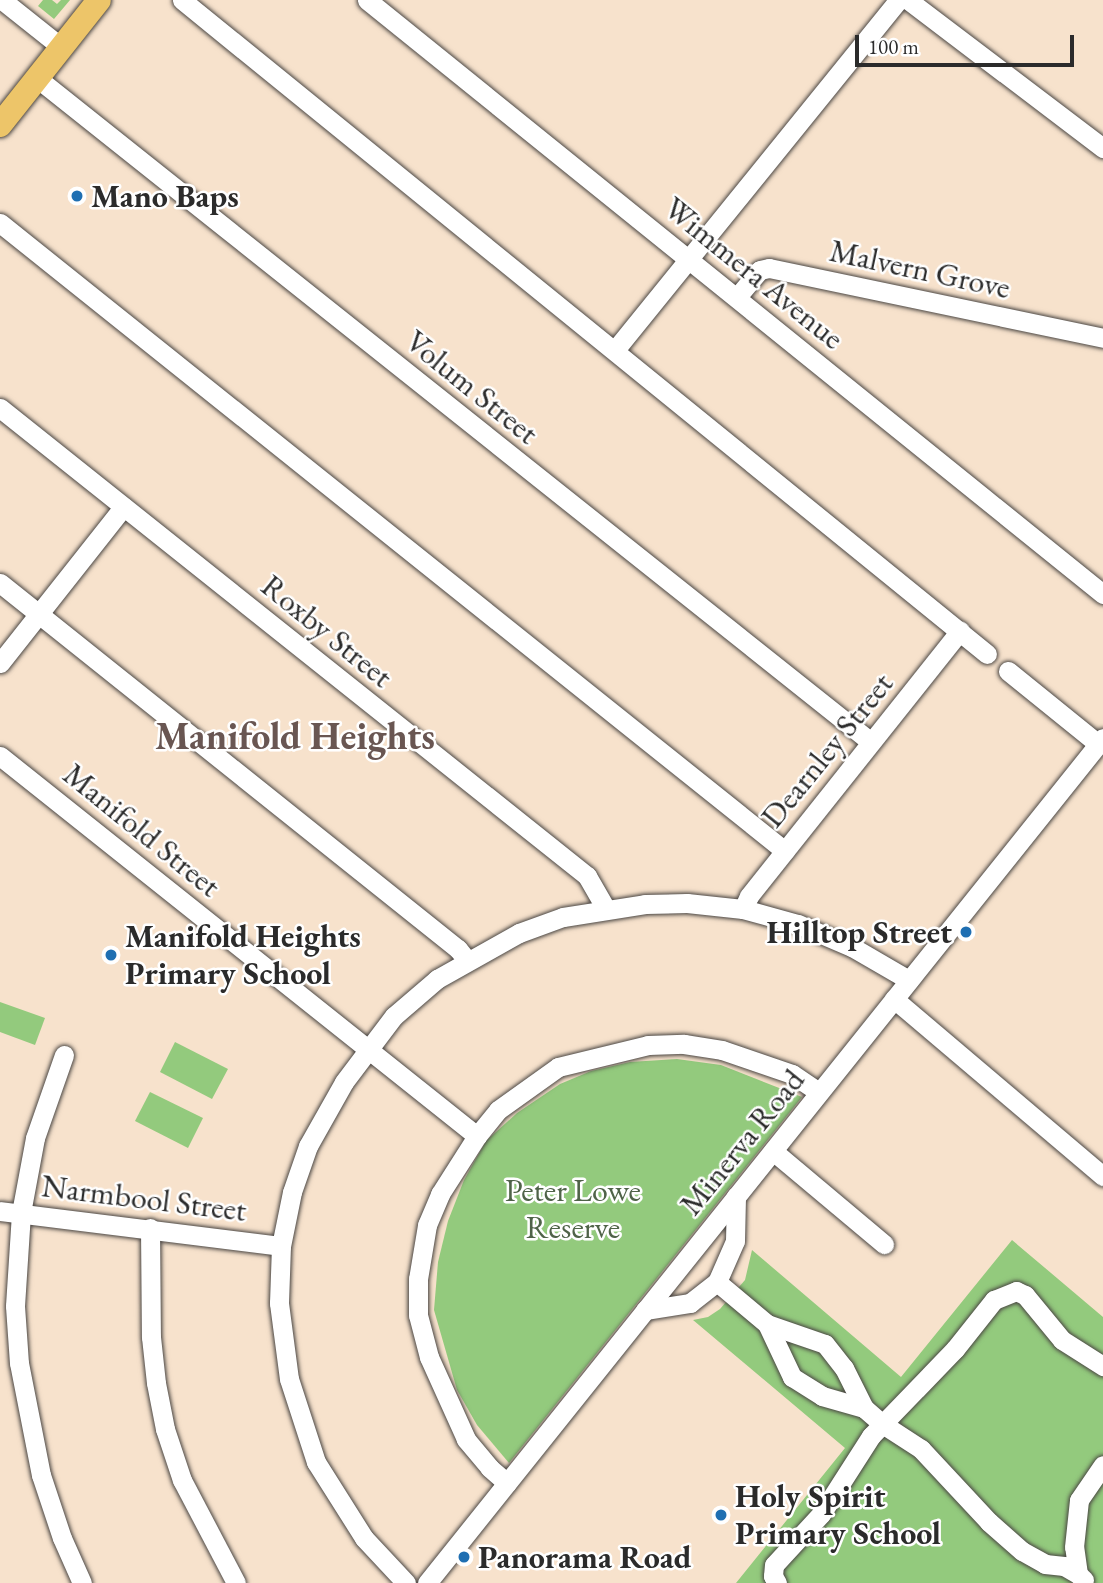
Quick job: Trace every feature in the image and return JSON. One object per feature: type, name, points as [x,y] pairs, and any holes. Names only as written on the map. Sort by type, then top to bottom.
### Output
[{"type":"main road","points":[[0,125],[99,0]]},
{"type":"street","points":[[2,0],[61,47]]},
{"type":"street","points":[[182,0],[619,345],[987,654]]},
{"type":"street","points":[[619,345],[898,0]]},
{"type":"street","points":[[908,0],[1103,148]]},
{"type":"street","name":"Wimmera Avenue","points":[[379,4],[1103,594]]},
{"type":"street","name":"Volum Street","points":[[37,78],[871,742]]},
{"type":"street","points":[[0,223],[785,850]]},
{"type":"street","name":"Malvern Grove","points":[[737,297],[760,270],[769,268],[1103,338]]},
{"type":"street","name":"Roxby Street","points":[[0,408],[587,876],[606,909]]},
{"type":"street","points":[[0,663],[123,507]]},
{"type":"street","points":[[0,583],[448,940],[467,960]]},
{"type":"street","name":"Dearnley Street","points":[[743,909],[749,896],[960,631]]},
{"type":"street","points":[[1008,671],[1100,741]]},
{"type":"street","name":"Minerva Road","points":[[427,1583],[1100,741]]},
{"type":"street","name":"Manifold Street","points":[[0,755],[477,1136]]},
{"type":"street","points":[[406,1583],[364,1538],[343,1509],[316,1462],[289,1379],[282,1342],[279,1303],[281,1245],[292,1192],[308,1146],[344,1082],[394,1016],[437,979],[519,933],[563,917],[606,909],[687,903],[743,909],[798,925],[852,947],[909,980]]},
{"type":"street","points":[[894,999],[1103,1176]]},
{"type":"street","points":[[508,1483],[489,1468],[466,1439],[429,1357],[418,1315],[418,1279],[427,1225],[440,1194],[477,1136],[498,1110],[558,1067],[648,1045],[699,1046],[748,1057],[792,1074],[819,1092]]},
{"type":"street","points":[[64,1055],[35,1138],[21,1213],[15,1306],[19,1363],[29,1427],[49,1501],[82,1583]]},
{"type":"street","points":[[773,1151],[884,1244]]},
{"type":"street","points":[[645,1310],[690,1304],[717,1282],[735,1241],[736,1196]]},
{"type":"street","name":"Narmbool Street","points":[[0,1210],[281,1245]]},
{"type":"street","points":[[150,1228],[151,1337],[165,1429],[182,1480],[236,1583]]},
{"type":"street","points":[[717,1282],[767,1324],[825,1344],[844,1368],[864,1408],[881,1423],[921,1449],[989,1522],[1022,1552],[1083,1579]]},
{"type":"street","points":[[777,1583],[773,1576],[774,1565],[821,1514],[881,1423],[955,1349],[994,1300],[1016,1291],[1025,1295],[1062,1340],[1103,1366]]},
{"type":"street","points":[[767,1324],[792,1377],[822,1396],[864,1408]]},
{"type":"street","points":[[1083,1579],[1074,1547],[1079,1500],[1103,1465]]},
{"type":"green space","points":[[43,0],[52,0],[57,4],[61,0],[70,0],[54,19],[38,6]]},
{"type":"green space","points":[[0,1002],[45,1018],[35,1045],[0,1032]]},
{"type":"green space","points":[[175,1042],[228,1069],[212,1099],[160,1072]]},
{"type":"green space","name":"Peter Lowe Reserve","points":[[677,1059],[721,1065],[802,1097],[509,1463],[477,1425],[457,1390],[434,1310],[438,1262],[448,1221],[464,1180],[486,1141],[517,1113],[560,1084],[591,1071],[630,1062]]},
{"type":"green space","points":[[150,1092],[203,1118],[188,1148],[135,1121]]},
{"type":"green space","points":[[1012,1240],[1103,1317],[1103,1583],[736,1583],[845,1448],[693,1320],[708,1317],[720,1309],[745,1280],[752,1250],[901,1377]]},
{"type":"place","name":"Mano Baps","points":[[77,196]]},
{"type":"place","name":"Hilltop Street","points":[[966,932]]},
{"type":"place","name":"Manifold Heights Primary School","points":[[111,955]]},
{"type":"place","name":"Holy Spirit Primary School","points":[[721,1515]]},
{"type":"place","name":"Panorama Road","points":[[464,1557]]},
{"type":"district","name":"Manifold Heights","points":[[295,736]]}]
